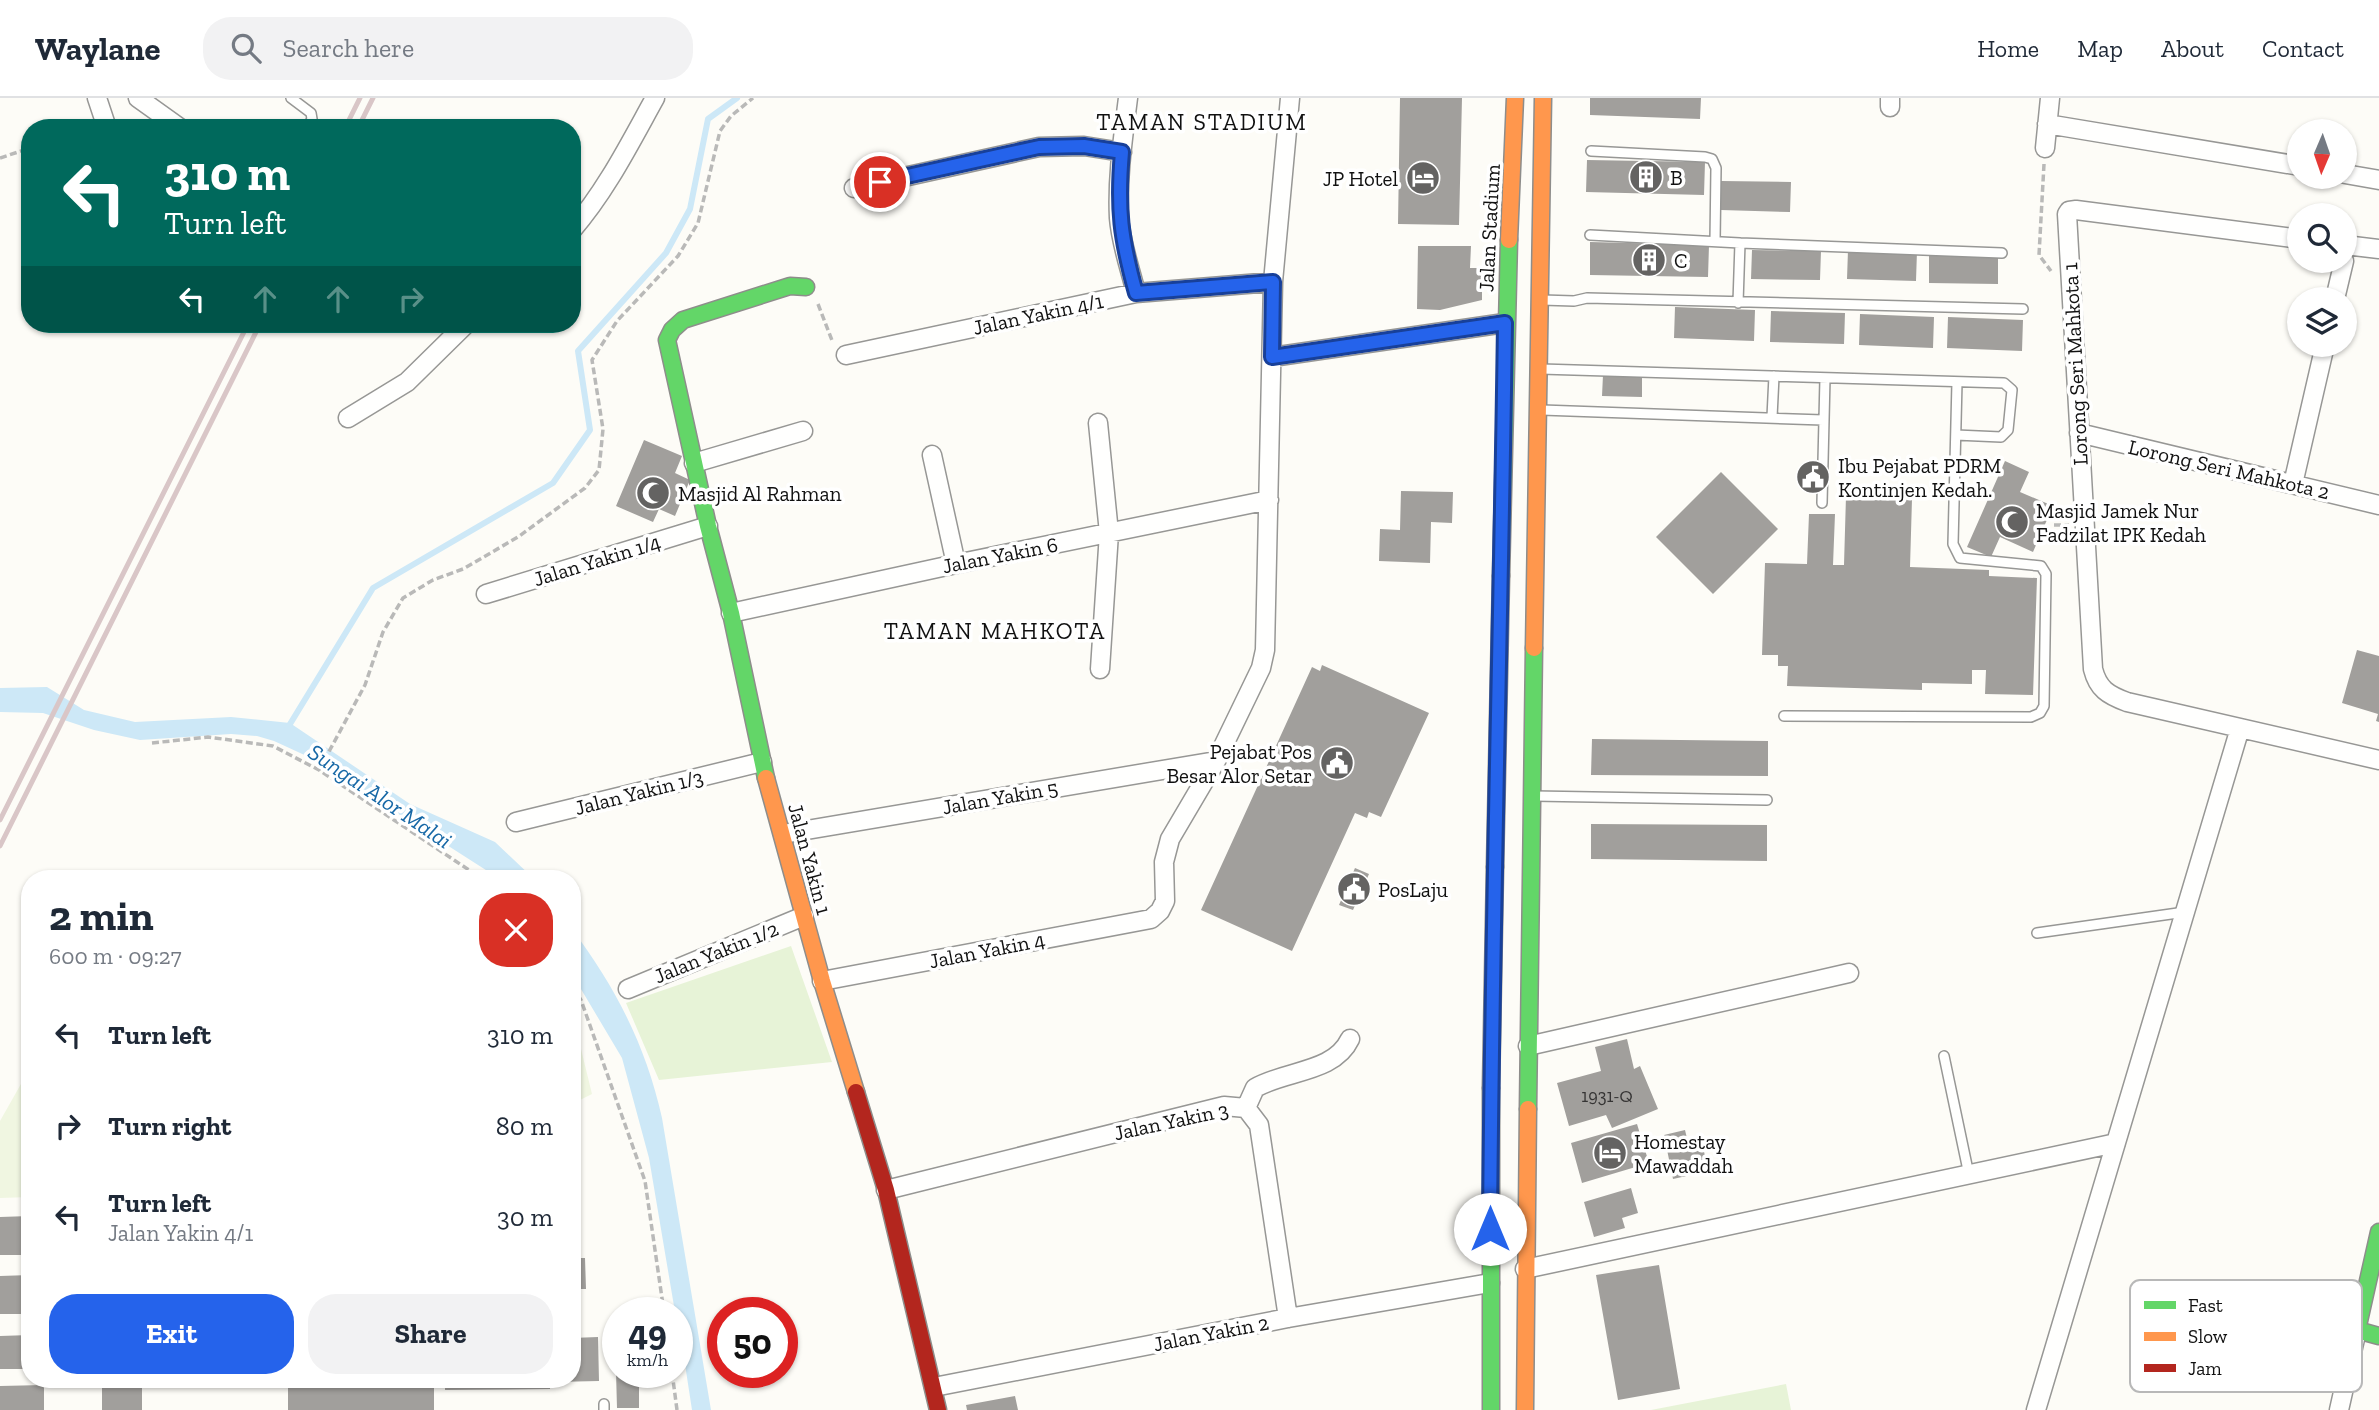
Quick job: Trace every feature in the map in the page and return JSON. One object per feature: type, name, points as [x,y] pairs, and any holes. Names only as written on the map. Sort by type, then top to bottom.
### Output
[{"type":"main road","name":"Jalan Stadium","points":[[1491,1410],[1493,930],[1505,323],[1515,98]]},
{"type":"main road","points":[[1525,1410],[1531,796],[1544,98]]},
{"type":"main road","name":"Jalan Yakin 1","points":[[806,287],[790,286],[683,320],[671,330],[667,344],[708,526],[731,613],[762,762],[822,981],[886,1190],[938,1410]]},
{"type":"main road","points":[[2362,1308],[2378,1237]]},
{"type":"main road","points":[[2362,1331],[2379,1336]]},
{"type":"street","points":[[97,98],[104,119]]},
{"type":"street","points":[[138,98],[167,119]]},
{"type":"street","points":[[581,220],[617,166],[655,98]]},
{"type":"street","points":[[1128,98],[1119,188],[1119,220],[1136,293]]},
{"type":"street","points":[[1216,761],[1254,685],[1265,650],[1273,282],[1290,98]]},
{"type":"street","points":[[2045,148],[2050,98]]},
{"type":"street","points":[[2047,124],[2287,164]]},
{"type":"street","points":[[854,188],[1039,147],[1084,146],[1122,152]]},
{"type":"street","points":[[2357,176],[2379,180]]},
{"type":"street","name":"Lorong Seri Mahkota 1","points":[[2287,237],[2069,211],[2067,218],[2091,653],[2096,681],[2105,693],[2127,702],[2379,760]]},
{"type":"street","points":[[2357,250],[2379,249]]},
{"type":"street","name":"Jalan Yakin 4/1","points":[[846,355],[1136,293],[1273,282]]},
{"type":"street","points":[[1272,357],[1505,323]]},
{"type":"street","points":[[348,418],[407,382],[457,333]]},
{"type":"street","points":[[2293,484],[2322,357]]},
{"type":"street","points":[[1098,423],[1110,533],[1100,669]]},
{"type":"street","points":[[694,463],[803,431]]},
{"type":"street","name":"Lorong Seri Mahkota 2","points":[[2078,433],[2379,505]]},
{"type":"street","points":[[933,454],[956,564]]},
{"type":"street","name":"Jalan Yakin 6","points":[[731,613],[1269,500]]},
{"type":"street","name":"Jalan Yakin 1/4","points":[[486,594],[708,526]]},
{"type":"street","points":[[2036,1410],[2239,728]]},
{"type":"street","name":"Jalan Yakin 5","points":[[783,834],[1216,761]]},
{"type":"street","name":"Jalan Yakin 4","points":[[822,981],[1151,919],[1160,911],[1164,901],[1164,862],[1170,839],[1216,761]]},
{"type":"street","name":"Jalan Yakin 1/3","points":[[516,822],[762,762]]},
{"type":"street","name":"Jalan Yakin 1/2","points":[[628,989],[804,916]]},
{"type":"street","points":[[1528,1046],[1849,973]]},
{"type":"street","points":[[1246,1108],[1255,1088],[1281,1076],[1332,1060],[1346,1048],[1350,1039]]},
{"type":"street","name":"Jalan Yakin 3","points":[[886,1190],[1224,1106],[1246,1108],[1259,1125],[1288,1318]]},
{"type":"street","points":[[1525,1269],[2116,1143]]},
{"type":"street","name":"Jalan Yakin 2","points":[[934,1387],[1288,1318],[1490,1283]]},
{"type":"street","points":[[2339,1410],[2343,1392]]},
{"type":"lane","points":[[291,98],[311,113],[312,119]]},
{"type":"lane","points":[[1591,151],[1713,159],[1716,168],[1715,241]]},
{"type":"lane","points":[[1590,235],[2002,253]]},
{"type":"lane","points":[[1738,303],[1740,243]]},
{"type":"lane","points":[[1540,300],[1574,301],[1587,298],[2023,309]]},
{"type":"lane","points":[[1540,369],[2004,383],[2012,390],[2006,435],[1956,435]]},
{"type":"lane","points":[[1772,417],[1774,376]]},
{"type":"lane","points":[[1822,503],[1825,379]]},
{"type":"lane","points":[[1784,716],[2031,717],[2040,713],[2044,706],[2046,574],[2040,566],[1960,558],[1953,544],[1957,382]]},
{"type":"lane","points":[[1539,410],[1823,420]]},
{"type":"lane","points":[[1531,796],[1767,800]]},
{"type":"lane","points":[[2036,933],[2185,912]]},
{"type":"lane","points":[[1944,1056],[1969,1175]]},
{"type":"path","points":[[320,769],[365,685],[383,632],[403,598],[433,580],[463,569],[518,537],[585,488],[599,470],[603,429],[592,360],[617,321],[678,256],[698,223],[720,131],[731,116],[754,98]]},
{"type":"path","points":[[2045,148],[2039,255],[2071,298]]},
{"type":"path","points":[[0,158],[21,151]]},
{"type":"path","points":[[806,287],[814,293],[837,351],[846,355]]},
{"type":"path","points":[[152,743],[208,737],[273,746],[320,769],[469,870]]},
{"type":"path","points":[[581,1000],[645,1181],[662,1297]]},
{"type":"path","points":[[674,1388],[677,1410]]},
{"type":"green space","points":[[791,946],[832,1062],[659,1080],[626,1003]]},
{"type":"green space","points":[[581,1049],[592,1094],[581,1100]]},
{"type":"green space","points":[[21,1084],[21,1197],[0,1198],[0,1121]]},
{"type":"green space","points":[[1786,1384],[1791,1410],[1651,1410]]},
{"type":"water","name":"Sungai Alor Malai","points":[[47,687],[84,710],[135,722],[231,717],[290,723],[410,804],[495,842],[525,870],[486,870],[311,758],[274,741],[257,736],[231,734],[140,740],[94,730],[43,713],[0,712],[0,688]]},
{"type":"water","points":[[581,941],[616,996],[647,1066],[662,1118],[692,1297],[672,1297],[649,1158],[622,1058],[581,989]]},
{"type":"water","points":[[693,1303],[711,1410],[692,1410],[689,1388],[693,1388]]},
{"type":"building","points":[[1400,98],[1462,98],[1459,225],[1398,224]]},
{"type":"building","points":[[1590,98],[1701,98],[1700,119],[1590,115]]},
{"type":"building","name":"B","points":[[1587,160],[1705,162],[1704,195],[1586,192]]},
{"type":"building","points":[[1721,181],[1791,182],[1790,212],[1721,210]]},
{"type":"building","name":"C","points":[[1590,242],[1709,245],[1708,277],[1590,275]]},
{"type":"building","points":[[1418,246],[1471,246],[1470,268],[1482,268],[1482,300],[1440,310],[1417,309]]},
{"type":"building","points":[[1752,250],[1821,251],[1820,280],[1751,279]]},
{"type":"building","points":[[1848,250],[1917,251],[1916,281],[1847,279]]},
{"type":"building","points":[[1929,254],[1998,255],[1998,284],[1929,283]]},
{"type":"building","points":[[1675,307],[1755,310],[1754,341],[1674,338]]},
{"type":"building","points":[[1771,311],[1845,313],[1844,344],[1770,342]]},
{"type":"building","points":[[1860,314],[1934,317],[1933,348],[1859,345]]},
{"type":"building","points":[[1948,317],[2023,320],[2022,351],[1947,348]]},
{"type":"building","points":[[1603,375],[1642,377],[1642,397],[1602,396]]},
{"type":"building","name":"Masjid Al Rahman","points":[[644,440],[682,456],[675,473],[690,480],[675,516],[659,509],[653,522],[616,506]]},
{"type":"building","name":"Masjid Jamek Nur Fadzilat IPK Kedah","points":[[2005,461],[2029,472],[2020,492],[2053,506],[2033,552],[2000,537],[1991,557],[1967,547]]},
{"type":"building","points":[[1721,472],[1778,529],[1713,594],[1656,537]]},
{"type":"building","points":[[1401,491],[1453,492],[1452,523],[1431,522],[1430,563],[1379,561],[1380,529],[1400,530]]},
{"type":"building","points":[[1846,496],[1912,499],[1910,567],[1989,570],[1989,576],[2037,578],[2033,695],[1985,694],[1986,670],[1972,670],[1972,684],[1922,683],[1922,690],[1787,686],[1788,666],[1778,666],[1778,655],[1762,655],[1765,563],[1807,564],[1809,514],[1835,514],[1833,565],[1844,565]]},
{"type":"building","points":[[2357,650],[2379,656],[2379,722],[2376,721],[2378,714],[2342,703]]},
{"type":"building","name":"Pejabat Pos Besar Alor Setar","points":[[1322,665],[1429,713],[1381,817],[1369,812],[1367,818],[1355,813],[1292,951],[1201,910],[1312,667],[1320,671]]},
{"type":"building","points":[[1592,739],[1768,741],[1768,776],[1591,775]]},
{"type":"building","points":[[1591,824],[1767,825],[1767,861],[1591,859]]},
{"type":"building","name":"PosLaju","points":[[1355,868],[1369,874],[1353,910],[1339,905]]},
{"type":"building","points":[[1627,1039],[1634,1069],[1640,1066],[1658,1109],[1612,1128],[1606,1115],[1569,1126],[1557,1083],[1601,1071],[1595,1047]]},
{"type":"building","name":"Homestay Mawaddah","points":[[1637,1124],[1649,1163],[1582,1183],[1571,1143]]},
{"type":"building","points":[[1685,1130],[1690,1151],[1703,1148],[1709,1171],[1673,1179],[1664,1135]]},
{"type":"building","name":"Homestay Mawaddah","points":[[1631,1188],[1638,1213],[1622,1218],[1625,1228],[1594,1237],[1584,1202]]},
{"type":"building","points":[[21,1216],[21,1255],[0,1255],[0,1217]]},
{"type":"building","points":[[581,1258],[585,1258],[586,1289],[581,1289]]},
{"type":"building","points":[[1659,1265],[1680,1389],[1618,1400],[1596,1275]]},
{"type":"building","points":[[21,1275],[21,1314],[0,1314],[0,1276]]},
{"type":"building","points":[[21,1335],[21,1369],[0,1369],[0,1336]]},
{"type":"building","points":[[598,1337],[599,1381],[581,1381],[581,1338]]},
{"type":"building","points":[[0,1386],[44,1388],[44,1410],[0,1410]]},
{"type":"building","points":[[102,1388],[142,1388],[142,1410],[102,1410]]},
{"type":"building","points":[[288,1388],[434,1388],[434,1410],[288,1410]]},
{"type":"building","points":[[445,1388],[550,1388],[550,1389]]},
{"type":"building","points":[[616,1388],[639,1388],[639,1408],[617,1408]]},
{"type":"building","points":[[1015,1396],[1018,1410],[967,1410],[966,1405]]},
{"type":"waterway","points":[[287,729],[373,588],[553,483],[590,430],[578,351],[666,253],[690,209],[708,119],[737,98]]},
{"type":"railway","points":[[350,119],[360,98]]},
{"type":"railway","points":[[362,119],[373,98]]},
{"type":"railway","points":[[0,820],[244,333]]},
{"type":"railway","points":[[0,846],[256,333]]},
{"type":"traffic: fast","points":[[1501,576],[1509,240]]},
{"type":"traffic: fast","points":[[766,778],[731,613],[708,526],[667,340],[672,330],[683,320],[790,286],[806,287]]},
{"type":"traffic: fast","points":[[1528,1109],[1534,648]]},
{"type":"traffic: fast","points":[[1491,1088],[1491,1410]]},
{"type":"traffic: fast","points":[[2362,1308],[2379,1232]]},
{"type":"traffic: fast","points":[[2362,1331],[2379,1336]]},
{"type":"traffic: slow","points":[[1509,240],[1515,98]]},
{"type":"traffic: slow","points":[[1534,648],[1543,98]]},
{"type":"traffic: slow","points":[[1495,867],[1501,576]]},
{"type":"traffic: slow","points":[[766,778],[822,981],[856,1092]]},
{"type":"traffic: slow","points":[[1525,1410],[1528,1109]]},
{"type":"traffic: jam","points":[[1491,1088],[1495,867]]},
{"type":"traffic: jam","points":[[856,1092],[886,1190],[938,1410]]},
{"type":"place","name":"B","points":[[1646,177]]},
{"type":"place","name":"JP Hotel","points":[[1423,178]]},
{"type":"place","name":"C","points":[[1649,260]]},
{"type":"place","name":"Ibu Pejabat PDRM Kontinjen Kedah.","points":[[1813,477]]},
{"type":"place","name":"Masjid Al Rahman","points":[[653,493]]},
{"type":"place","name":"Masjid Jamek Nur Fadzilat IPK Kedah","points":[[2012,522]]},
{"type":"place","name":"Pejabat Pos Besar Alor Setar","points":[[1337,763]]},
{"type":"place","name":"PosLaju","points":[[1354,889]]},
{"type":"place","name":"Homestay Mawaddah","points":[[1610,1153]]},
{"type":"district","name":"TAMAN STADIUM","points":[[1202,122]]},
{"type":"district","name":"TAMAN MAHKOTA","points":[[995,631]]},
{"type":"route","points":[[880,182],[1039,147],[1084,146],[1122,152],[1119,220],[1136,293],[1273,282],[1272,357],[1505,323],[1490,1229]]}]
